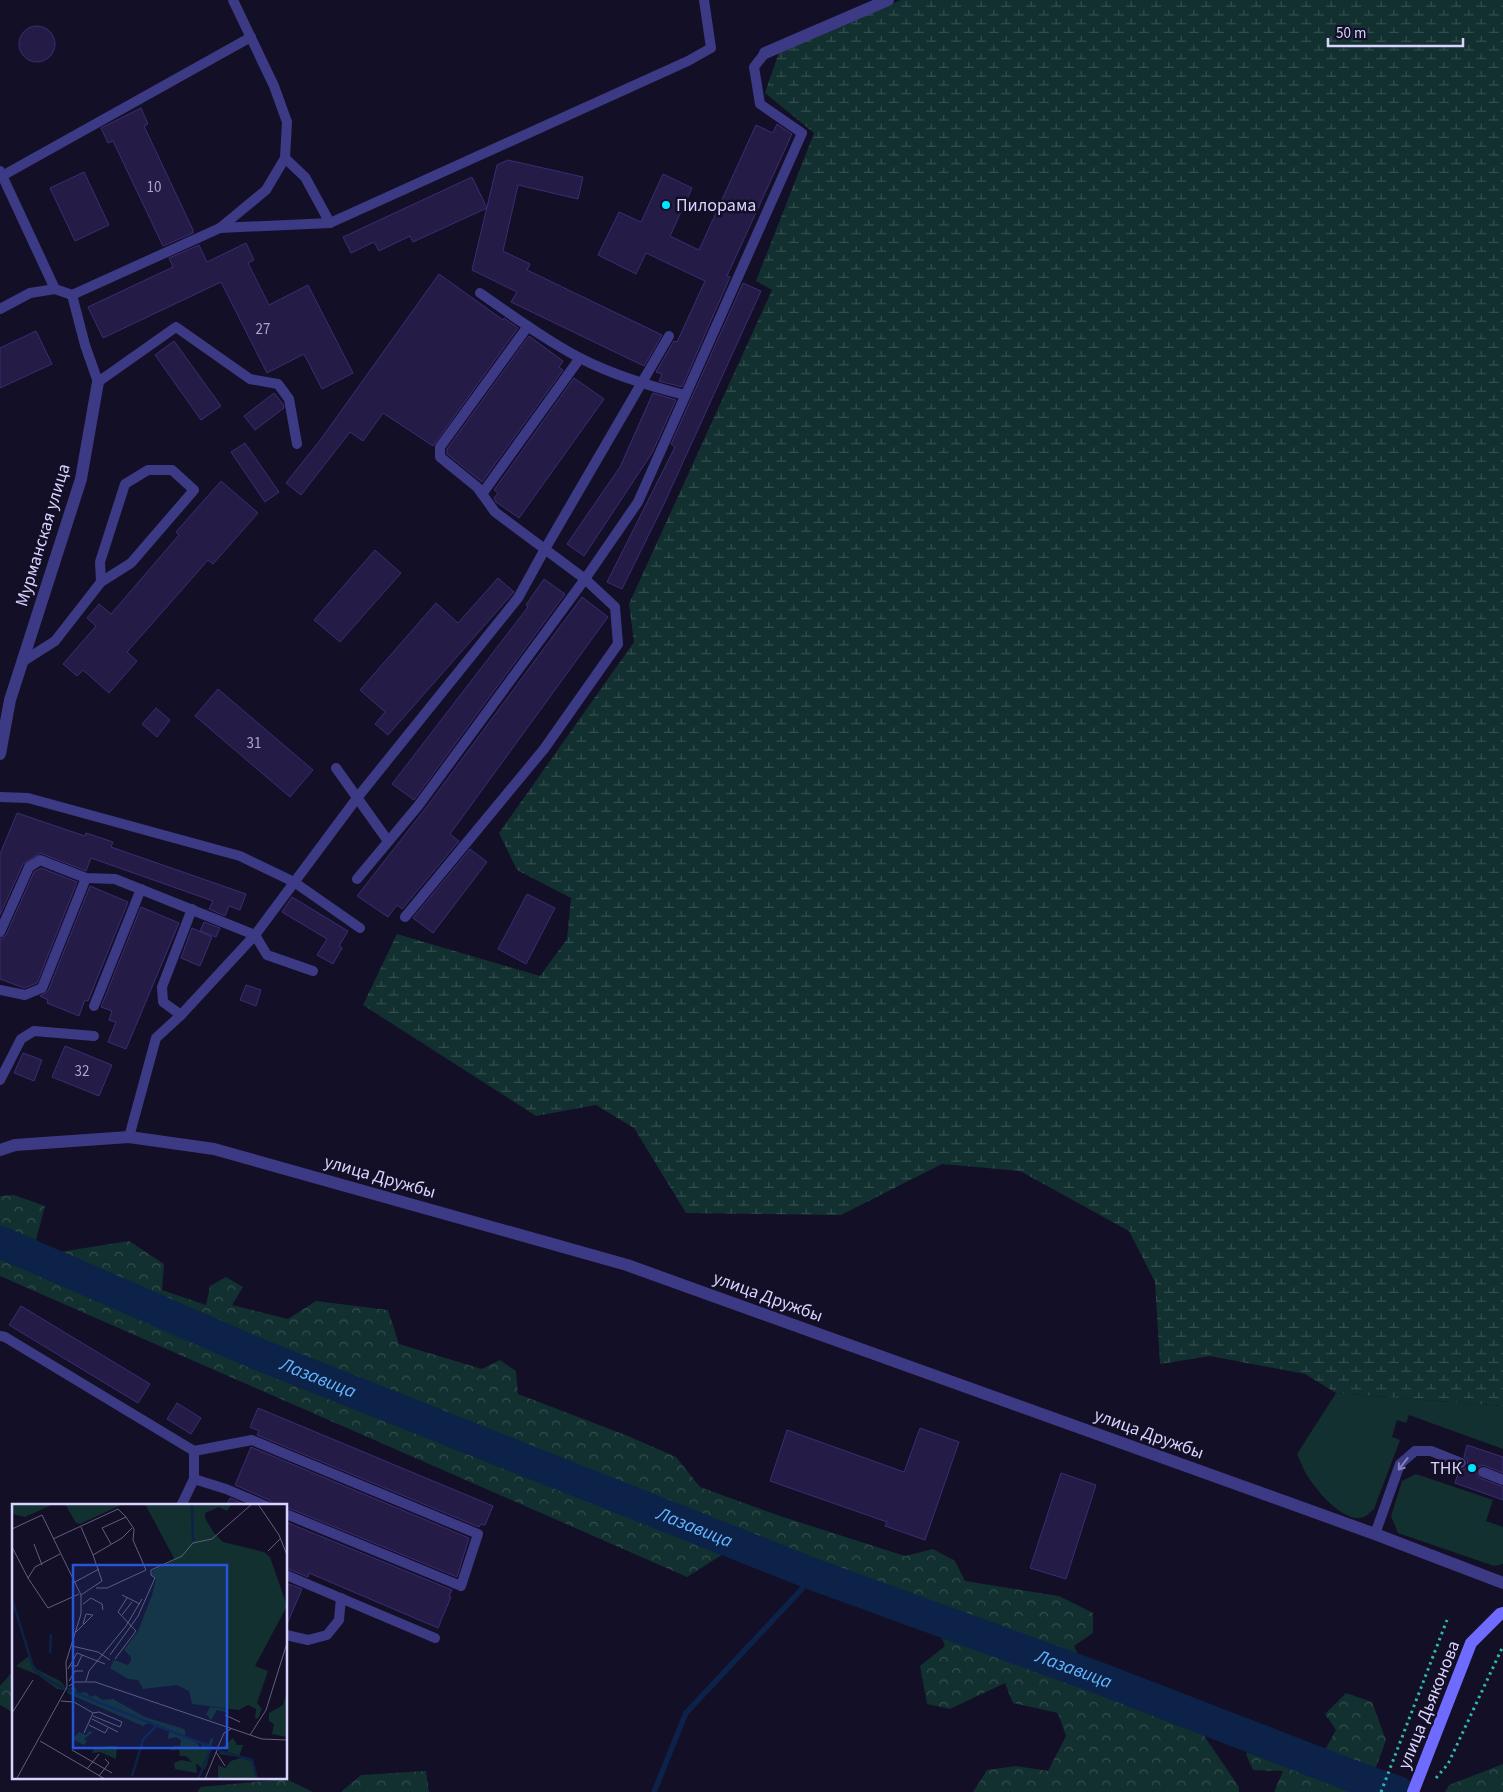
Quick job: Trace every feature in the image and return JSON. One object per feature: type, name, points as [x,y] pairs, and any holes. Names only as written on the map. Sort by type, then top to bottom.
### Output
[{"type":"street","points":[[765,53],[888,0]]},
{"type":"street","name":"Мурманская улица","points":[[0,754],[10,700],[80,478],[98,382]]},
{"type":"street","name":"улица Дружбы","points":[[0,1150],[15,1145],[129,1137],[214,1149],[626,1265],[1374,1534],[1503,1583]]},
{"type":"street","name":"улица Дьяконова","points":[[1413,1792],[1471,1643],[1503,1613]]},
{"type":"lane","points":[[0,309],[30,293],[55,289],[72,295],[220,228],[266,190],[285,158],[286,122],[274,86],[233,0]]},
{"type":"lane","points":[[220,228],[330,223],[696,57],[711,48],[704,0]]},
{"type":"lane","points":[[55,289],[1,174],[251,37]]},
{"type":"lane","points":[[356,879],[418,806],[585,580],[638,502],[802,133],[760,104],[754,67],[765,53]]},
{"type":"lane","points":[[285,158],[306,177],[330,223]]},
{"type":"lane","points":[[480,293],[528,326],[580,358],[641,384],[685,395]]},
{"type":"lane","points":[[72,295],[85,345],[98,382],[176,327],[250,379],[278,384],[289,399],[297,444]]},
{"type":"lane","points":[[405,917],[544,749],[618,644],[615,607],[585,580],[495,512],[477,487],[440,457],[440,447],[528,326]]},
{"type":"lane","points":[[129,1137],[156,1038],[181,1015],[255,935],[357,798],[518,598],[669,336]]},
{"type":"lane","points":[[482,494],[580,358]]},
{"type":"lane","points":[[22,662],[55,642],[101,582],[131,563],[194,490],[172,470],[148,470],[125,484],[100,562],[101,582]]},
{"type":"lane","points":[[336,768],[388,841]]},
{"type":"lane","points":[[0,796],[28,798],[240,856],[294,882],[360,928]]},
{"type":"lane","points":[[0,932],[29,867],[40,860],[86,878],[115,879],[255,935],[267,955],[313,971]]},
{"type":"lane","points":[[0,990],[25,995],[42,988],[86,878]]},
{"type":"lane","points":[[94,1006],[141,889]]},
{"type":"lane","points":[[181,1015],[163,1002],[162,987],[192,910]]},
{"type":"lane","points":[[0,1080],[21,1039],[34,1031],[94,1036]]},
{"type":"lane","points":[[0,1336],[5,1337],[194,1452],[252,1440],[478,1534],[462,1586],[288,1515]]},
{"type":"lane","points":[[1374,1534],[1400,1464],[1415,1451],[1431,1451],[1461,1463]]},
{"type":"lane","points":[[182,1504],[194,1479],[194,1452]]},
{"type":"lane","points":[[1483,1472],[1503,1480]]},
{"type":"lane","points":[[194,1479],[226,1489],[261,1504]]},
{"type":"lane","points":[[288,1576],[434,1638]]},
{"type":"lane","points":[[288,1635],[308,1640],[327,1635],[339,1620],[341,1598]]},
{"type":"path","points":[[1381,1792],[1447,1620]]},
{"type":"path","points":[[1432,1782],[1448,1764],[1503,1646]]},
{"type":"green space","points":[[901,0],[1503,0],[1503,1406],[1336,1393],[1305,1374],[1210,1356],[1160,1364],[1155,1282],[1129,1231],[1020,1171],[942,1164],[841,1215],[686,1213],[634,1128],[596,1105],[536,1116],[363,1005],[397,934],[540,976],[567,939],[571,898],[517,870],[499,833],[634,642],[629,604],[772,290],[756,281],[814,133],[765,93],[779,52]]},
{"type":"green space","points":[[14,1195],[45,1206],[36,1240],[53,1253],[129,1241],[164,1264],[162,1290],[206,1305],[210,1286],[226,1277],[243,1287],[232,1305],[288,1319],[316,1301],[388,1310],[399,1344],[482,1369],[500,1360],[516,1371],[518,1394],[628,1436],[676,1457],[700,1487],[780,1516],[905,1556],[933,1549],[955,1561],[965,1581],[1059,1596],[1093,1613],[1093,1633],[1074,1646],[1094,1688],[1203,1734],[1239,1787],[1239,1792],[973,1792],[987,1770],[1016,1766],[1048,1771],[1066,1736],[1058,1713],[1013,1703],[1005,1683],[950,1709],[927,1704],[920,1666],[945,1646],[937,1627],[728,1551],[687,1577],[0,1276],[0,1196]]},
{"type":"green space","points":[[1336,1393],[1503,1406],[1503,1449],[1409,1415],[1406,1423],[1397,1420],[1392,1437],[1400,1440],[1374,1509],[1364,1517],[1348,1516],[1330,1504],[1315,1487],[1305,1472],[1297,1454]]},
{"type":"green space","points":[[1416,1474],[1493,1500],[1486,1521],[1503,1527],[1503,1564],[1494,1566],[1398,1533],[1391,1516],[1402,1481]]},
{"type":"green space","points":[[12,1672],[12,1712],[0,1705],[0,1686]]},
{"type":"green space","points":[[1346,1693],[1372,1702],[1386,1740],[1367,1792],[1274,1792],[1283,1771],[1253,1770],[1246,1754],[1257,1734],[1283,1742],[1326,1748],[1336,1730],[1325,1714]]},
{"type":"green space","points":[[1503,1764],[1503,1792],[1445,1792],[1449,1785]]},
{"type":"green space","points":[[426,1771],[429,1792],[341,1792],[361,1775]]},
{"type":"green space","points":[[288,1780],[313,1792],[197,1792],[201,1787]]},
{"type":"building","points":[[37,26],[44,27],[50,31],[54,37],[54,51],[50,57],[44,61],[37,62],[30,61],[24,57],[20,51],[19,44],[20,37],[24,31],[30,27]]},
{"type":"building","points":[[141,108],[148,124],[144,126],[193,230],[193,233],[163,246],[113,141],[108,143],[101,128]]},
{"type":"building","points":[[777,124],[792,134],[727,276],[730,277],[682,387],[659,381],[662,374],[656,372],[674,341],[677,342],[705,281],[646,253],[636,274],[598,255],[619,212],[641,222],[663,174],[692,188],[670,236],[699,250],[756,125],[773,133]]},
{"type":"building","points":[[508,160],[583,177],[578,199],[518,185],[503,251],[530,264],[527,270],[662,335],[644,366],[511,302],[517,292],[472,270],[497,165]]},
{"type":"building","points":[[84,172],[109,225],[75,241],[50,188]]},
{"type":"building","points":[[472,177],[487,208],[413,242],[410,236],[379,251],[374,242],[351,253],[343,237]]},
{"type":"building","points":[[246,243],[254,260],[248,263],[269,305],[308,285],[353,373],[322,389],[304,354],[267,373],[221,282],[103,338],[88,307],[173,267],[169,258],[199,245],[207,262]]},
{"type":"building","points":[[439,274],[503,320],[504,318],[518,328],[433,446],[383,413],[363,441],[350,432],[301,495],[286,483],[321,439]]},
{"type":"building","points":[[743,283],[761,291],[663,506],[622,589],[607,582],[675,447],[671,444]]},
{"type":"building","points":[[36,331],[52,364],[0,388],[0,348]]},
{"type":"building","points":[[529,336],[563,361],[559,367],[563,370],[482,482],[447,454],[447,449]]},
{"type":"building","points":[[174,341],[221,406],[201,420],[155,355]]},
{"type":"building","points":[[574,378],[604,399],[519,518],[496,502],[494,498],[498,493],[494,490]]},
{"type":"building","points":[[274,393],[284,408],[255,430],[244,416]]},
{"type":"building","points":[[653,393],[676,400],[652,453],[584,556],[567,544],[620,467]]},
{"type":"building","points":[[245,443],[279,492],[265,502],[231,452]]},
{"type":"building","points":[[221,481],[258,513],[213,564],[208,560],[127,652],[137,661],[109,693],[83,670],[77,676],[63,664],[96,626],[87,618],[99,604],[111,614],[179,535],[176,532]]},
{"type":"building","points":[[375,550],[401,573],[340,642],[314,620]]},
{"type":"building","points":[[498,578],[514,592],[388,735],[375,724],[385,712],[360,690],[436,603],[458,623]]},
{"type":"building","points":[[544,579],[565,594],[414,800],[392,784],[528,607],[526,605]]},
{"type":"building","points":[[582,597],[608,617],[450,834],[459,841],[402,909],[397,905],[388,917],[357,896],[425,809]]},
{"type":"building","points":[[218,689],[313,770],[290,797],[195,716]]},
{"type":"building","points":[[156,708],[170,720],[157,737],[142,724]]},
{"type":"building","points":[[17,813],[85,836],[86,833],[113,842],[111,847],[246,894],[240,910],[229,906],[225,916],[209,909],[213,901],[91,858],[86,871],[40,853],[23,864],[0,915],[0,854]]},
{"type":"building","points":[[470,849],[487,862],[433,933],[413,918]]},
{"type":"building","points":[[41,868],[77,882],[37,983],[24,988],[0,979],[0,939],[6,935],[34,872]]},
{"type":"building","points":[[90,886],[128,902],[88,1001],[85,1000],[79,1016],[47,1003],[48,1000],[40,996],[48,991]]},
{"type":"building","points":[[527,894],[555,908],[526,964],[498,949]]},
{"type":"building","points":[[292,897],[348,931],[339,946],[342,948],[333,964],[317,955],[327,939],[282,912]]},
{"type":"building","points":[[141,907],[179,923],[126,1049],[108,1042],[116,1022],[109,1020],[112,1011],[101,1007]]},
{"type":"building","points":[[204,922],[220,928],[216,937],[200,931]]},
{"type":"building","points":[[192,928],[212,937],[200,966],[181,958]]},
{"type":"building","points":[[246,985],[261,990],[256,1006],[240,1000]]},
{"type":"building","points":[[65,1046],[112,1065],[99,1096],[52,1077]]},
{"type":"building","points":[[23,1053],[42,1060],[34,1081],[14,1073]]},
{"type":"building","points":[[21,1306],[150,1384],[138,1403],[9,1325]]},
{"type":"building","points":[[177,1403],[201,1418],[191,1434],[167,1419]]},
{"type":"building","points":[[258,1408],[493,1506],[485,1525],[481,1524],[479,1527],[257,1435],[259,1431],[250,1427]]},
{"type":"building","points":[[920,1428],[959,1442],[925,1540],[885,1526],[887,1522],[770,1481],[787,1430],[904,1472]]},
{"type":"building","points":[[1467,1445],[1503,1457],[1503,1473],[1483,1465],[1478,1467],[1476,1472],[1480,1478],[1503,1487],[1503,1500],[1455,1483],[1459,1470],[1465,1469],[1468,1465],[1467,1459],[1464,1457]]},
{"type":"building","points":[[251,1447],[469,1538],[457,1577],[288,1508],[288,1504],[272,1504],[269,1500],[235,1485]]},
{"type":"building","points":[[1061,1473],[1096,1485],[1066,1579],[1030,1568]]},
{"type":"building","points":[[230,1498],[244,1504],[227,1504]]},
{"type":"building","points":[[288,1523],[452,1590],[438,1628],[309,1573],[308,1577],[288,1569]]},
{"type":"building","points":[[288,1584],[302,1589],[288,1621]]},
{"type":"waterway","name":"Лазавица","points":[[0,1242],[258,1354],[815,1575],[1099,1678],[1398,1792]]},
{"type":"waterway","points":[[654,1792],[686,1713],[815,1575]]},
{"type":"waterway","points":[[1354,1792],[1360,1779]]},
{"type":"place","name":"Пилорама","points":[[666,205]]},
{"type":"place","name":"ТНК","points":[[1472,1468]]}]
